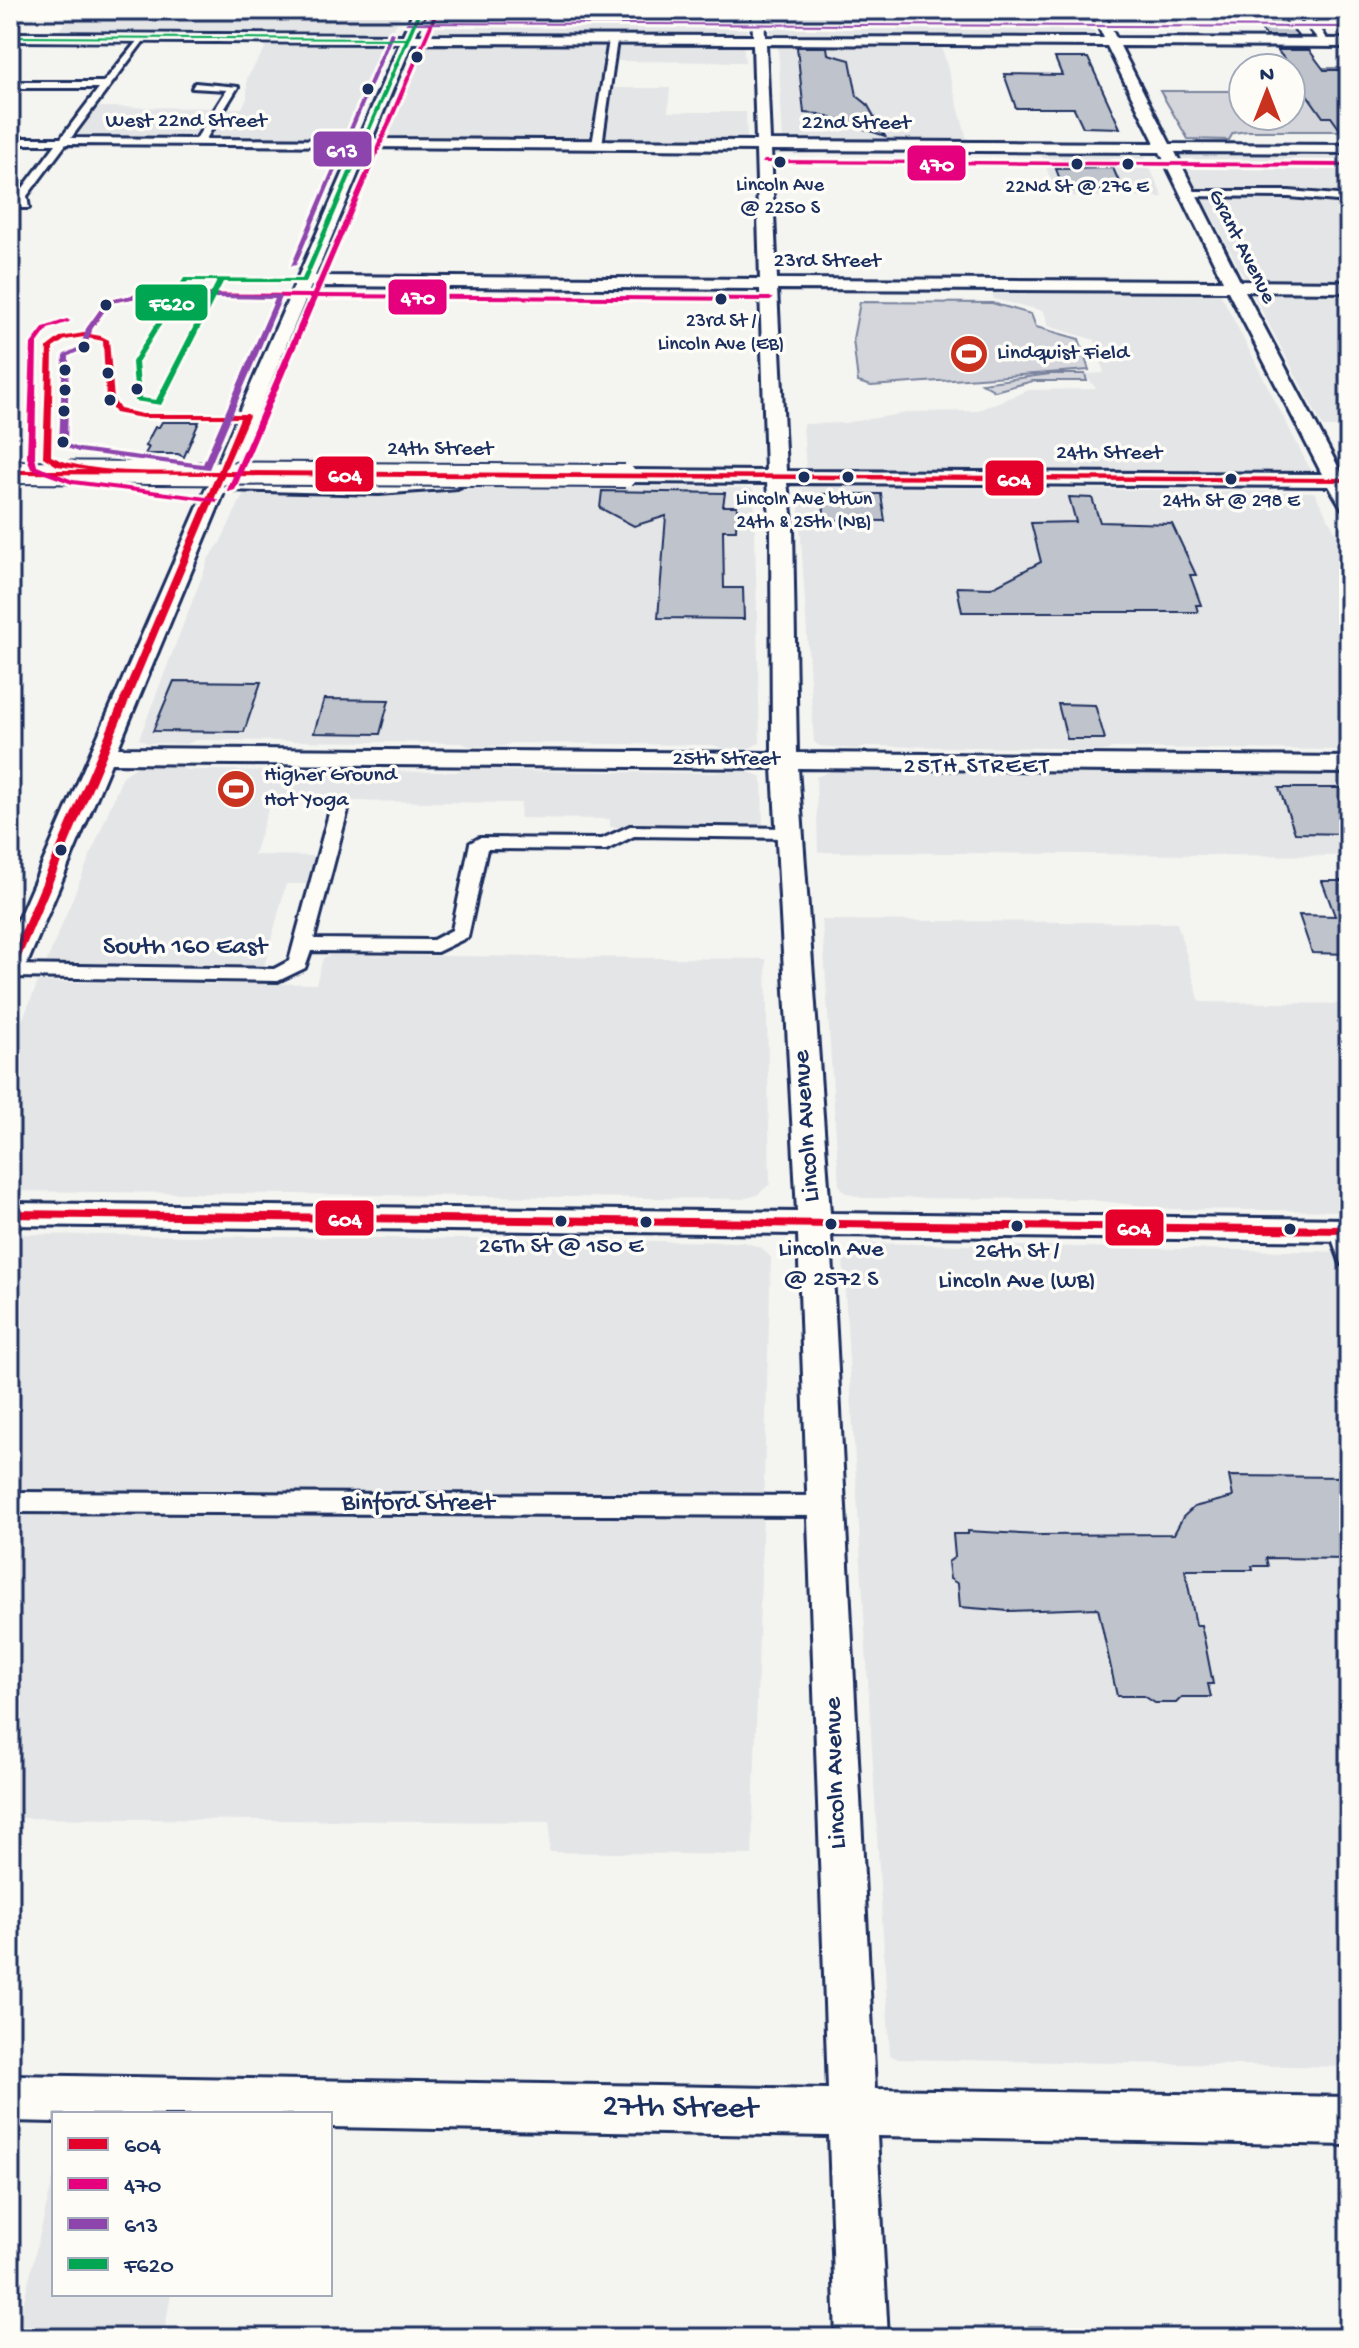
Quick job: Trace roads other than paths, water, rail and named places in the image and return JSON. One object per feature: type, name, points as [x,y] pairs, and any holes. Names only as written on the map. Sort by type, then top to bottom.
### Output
[{"type":"street","points":[[10,971],[420,10]]},
{"type":"street","name":"Lincoln Avenue","points":[[758,10],[776,477],[782,528],[785,760],[814,1223],[862,2338]]},
{"type":"street","name":"Grant Avenue","points":[[1096,10],[1293,404],[1343,480],[1349,504]]},
{"type":"street","points":[[1288,10],[1305,18],[1326,43]]},
{"type":"street","points":[[10,37],[1349,43]]},
{"type":"street","points":[[25,206],[22,196],[142,38]]},
{"type":"street","points":[[597,145],[613,40]]},
{"type":"street","points":[[10,85],[107,85]]},
{"type":"street","points":[[195,86],[233,87],[199,142]]},
{"type":"street","name":"West 22nd Street","points":[[10,141],[362,143]]},
{"type":"street","name":"22nd Street","points":[[362,143],[1349,149]]},
{"type":"street","points":[[1187,194],[1298,194],[1349,199]]},
{"type":"street","name":"23rd Street","points":[[304,281],[1349,287]]},
{"type":"street","name":"24th Street","points":[[10,472],[1343,480]]},
{"type":"street","name":"24th Street","points":[[220,474],[379,488],[448,482],[637,484],[725,477]]},
{"type":"street","name":"25th Street","points":[[102,755],[1349,765]]},
{"type":"street","points":[[303,945],[340,806]]},
{"type":"street","name":"South 160 East","points":[[10,971],[278,975],[298,964],[303,945],[437,946],[451,941],[461,933],[479,843],[606,845],[630,831],[789,833]]},
{"type":"street","points":[[10,1214],[814,1223],[1346,1239]]},
{"type":"street","name":"Binford Street","points":[[10,1502],[826,1506]]},
{"type":"street","name":"27th Street","points":[[10,2098],[1349,2121]]},
{"type":"place","name":"Lincoln Ave @ 2250 S","points":[[780,162]]},
{"type":"place","name":"22Nd St @ 276 E","points":[[1077,164]]},
{"type":"place","name":"23rd St / Lincoln Ave (EB)","points":[[721,299]]},
{"type":"place","name":"Lindquist Field","points":[[969,354]]},
{"type":"place","name":"Lincoln Ave btwn 24th & 25th (NB)","points":[[804,477]]},
{"type":"place","name":"24th St @ 298 E","points":[[1231,479]]},
{"type":"place","name":"Higher Ground Hot Yoga","points":[[236,789]]},
{"type":"place","name":"26Th St @ 150 E","points":[[561,1221]]},
{"type":"place","name":"Lincoln Ave @ 2572 S","points":[[831,1224]]},
{"type":"place","name":"26th St / Lincoln Ave (WB)","points":[[1017,1226]]},
{"type":"district","name":"25TH STREET","points":[[977,767]]}]
